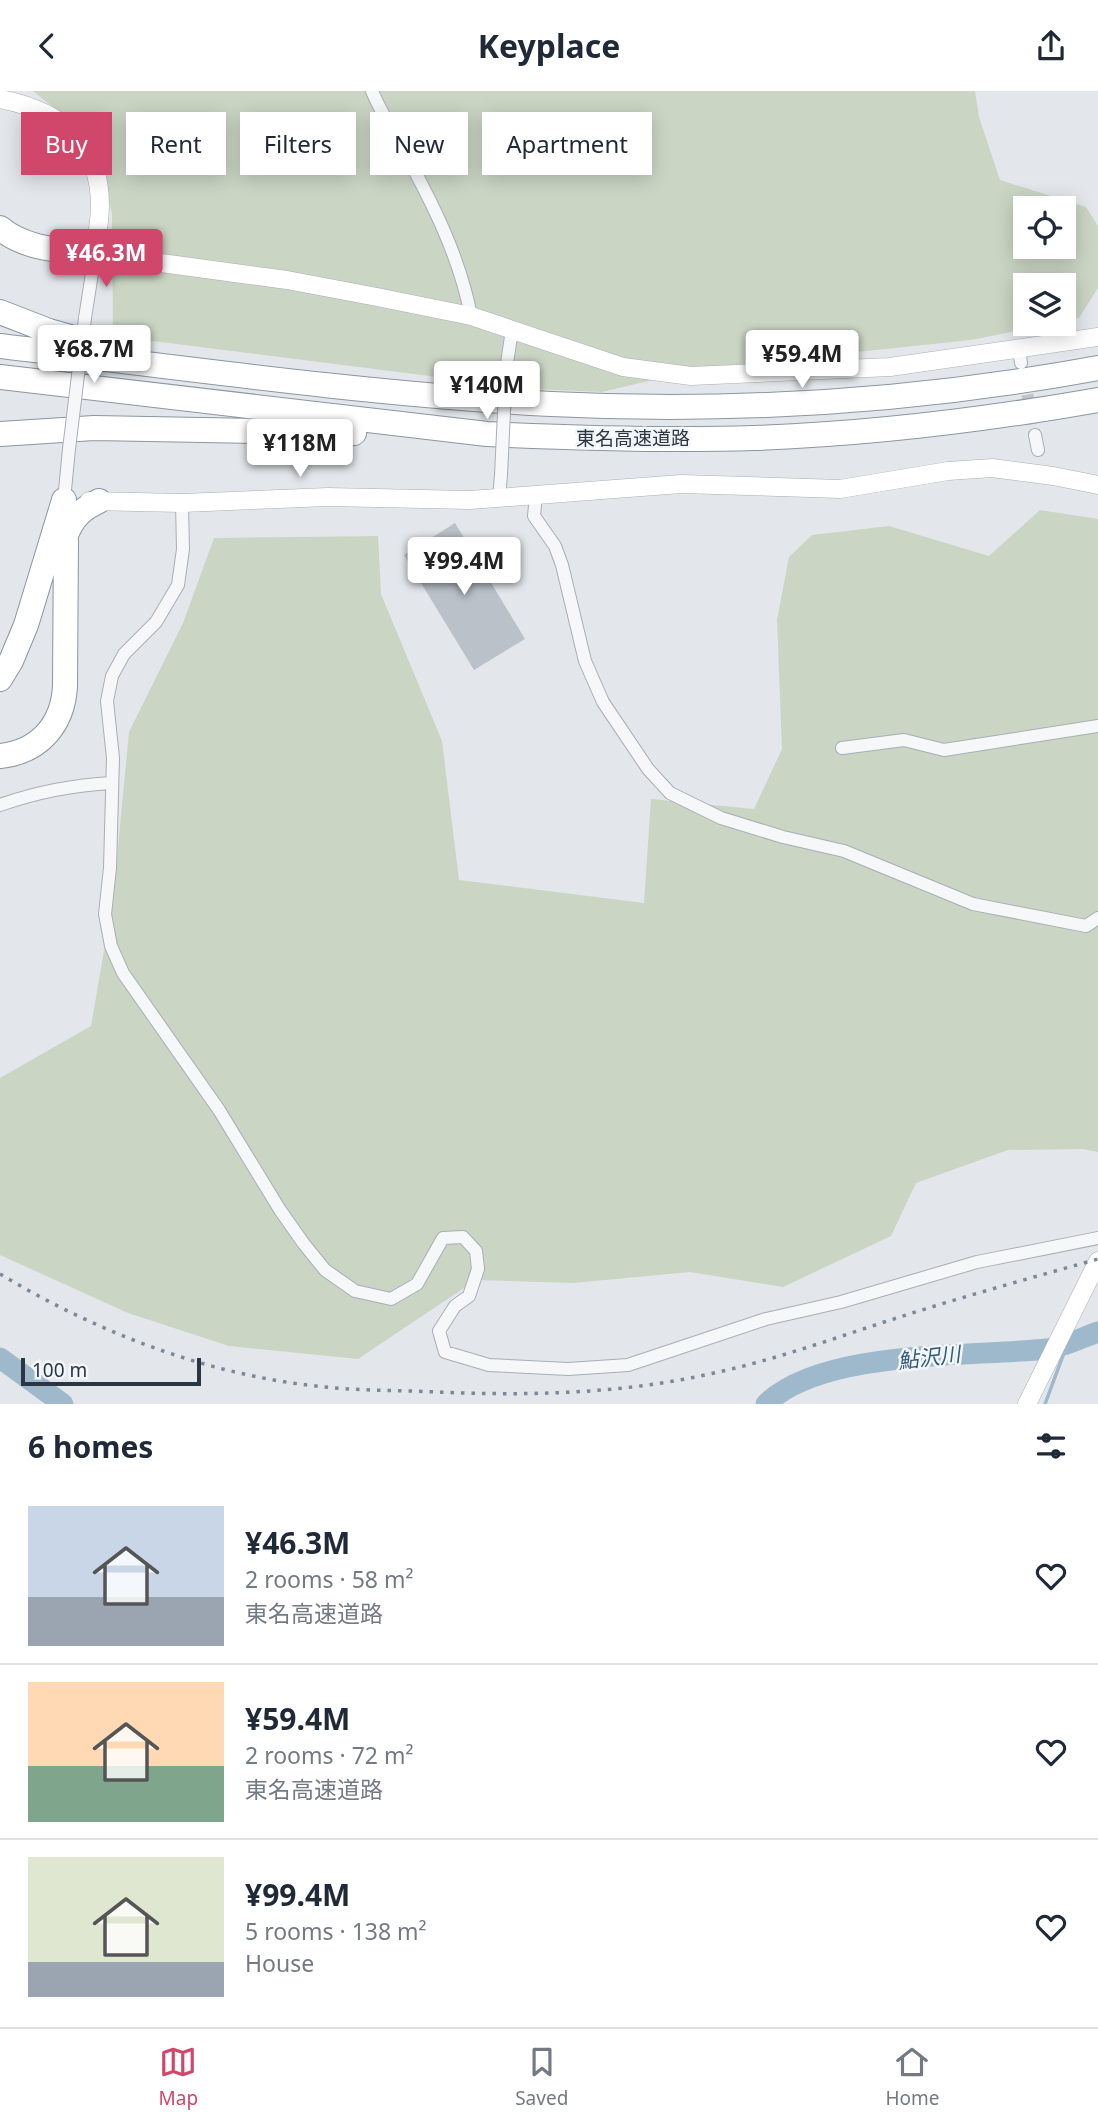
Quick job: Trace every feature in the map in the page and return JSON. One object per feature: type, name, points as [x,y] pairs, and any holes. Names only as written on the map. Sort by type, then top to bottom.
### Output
[{"type":"highway","points":[[0,228],[29,244],[95,254]]},
{"type":"highway","points":[[0,247],[95,254]]},
{"type":"highway","points":[[0,312],[49,331],[106,347],[247,376]]},
{"type":"highway","name":"東名高速道路","points":[[0,346],[420,394],[526,402],[692,406],[874,398],[974,388],[1098,368]]},
{"type":"highway","name":"東名高速道路","points":[[0,377],[488,434],[568,438],[827,434],[943,424],[1098,400]]},
{"type":"highway","points":[[0,433],[107,428],[488,434]]},
{"type":"highway","points":[[0,679],[11,661],[26,625],[64,500]]},
{"type":"highway","points":[[0,755],[20,753],[41,740],[50,731],[62,709],[65,686],[66,535],[80,511],[99,501]]},
{"type":"street","points":[[372,91],[424,187],[455,256],[467,292],[471,316]]},
{"type":"street","points":[[0,99],[41,109],[60,121],[78,137],[91,158],[98,181],[100,207],[95,254],[64,500],[182,503],[328,497],[470,500],[681,484],[840,488],[948,471],[992,468],[1098,485]]},
{"type":"street","points":[[95,254],[287,280],[471,316],[623,367],[691,376],[890,367],[1020,356],[1098,337]]},
{"type":"street","points":[[499,498],[506,370],[512,330]]},
{"type":"street","points":[[1035,435],[1038,450]]},
{"type":"street","points":[[536,495],[534,516],[555,546],[585,661],[603,702],[648,769],[670,793],[722,817],[783,837],[844,851],[973,904],[1086,926],[1098,918]]},
{"type":"street","points":[[182,503],[183,549],[178,585],[156,622],[124,654],[112,676],[107,701],[113,758],[110,868],[105,914],[111,946],[123,973],[219,1110],[280,1210],[324,1270],[355,1291],[391,1299],[417,1284],[443,1238],[463,1237],[476,1251],[478,1269],[469,1296],[455,1306],[439,1331],[445,1352],[489,1365],[568,1369],[628,1365],[766,1319],[841,1302],[977,1262],[1098,1238]]},
{"type":"street","points":[[842,747],[904,740],[944,750],[1098,726]]},
{"type":"street","points":[[0,805],[33,793],[112,783]]},
{"type":"street","points":[[1027,1404],[1098,1261]]},
{"type":"green space","points":[[33,91],[975,91],[979,117],[1000,180],[1051,196],[1013,196],[1013,259],[1076,259],[1076,204],[1086,207],[1098,226],[1098,288],[1076,319],[1076,273],[1013,273],[1013,331],[971,340],[704,368],[602,392],[532,389],[113,336],[112,213],[103,175],[112,175],[112,112],[59,112]]},
{"type":"green space","points":[[1040,510],[1098,519],[1098,1152],[1083,1149],[1008,1150],[916,1183],[891,1236],[783,1287],[690,1272],[573,1283],[476,1280],[358,1359],[229,1346],[128,1313],[0,1255],[0,1078],[91,1026],[113,899],[129,732],[183,623],[214,538],[378,536],[381,594],[442,741],[459,880],[644,903],[651,799],[754,809],[782,749],[777,620],[789,557],[812,535],[889,526],[989,556]]},
{"type":"building","points":[[455,523],[525,639],[474,670],[404,555]]},
{"type":"waterway","name":"鮎沢川","points":[[766,1404],[791,1386],[823,1373],[899,1359],[1047,1349],[1066,1345],[1098,1332]]},
{"type":"waterway","points":[[1045,1404],[1068,1342]]},
{"type":"waterway","name":"鮎沢川","points":[[0,1358],[63,1404]]},
{"type":"tunnel","points":[[1024,377],[1035,435]]},
{"type":"railway","points":[[0,1274],[36,1295],[112,1331],[152,1347],[233,1371],[274,1380],[346,1389],[541,1393],[645,1385],[738,1367],[787,1354],[954,1300],[1098,1259]]}]
